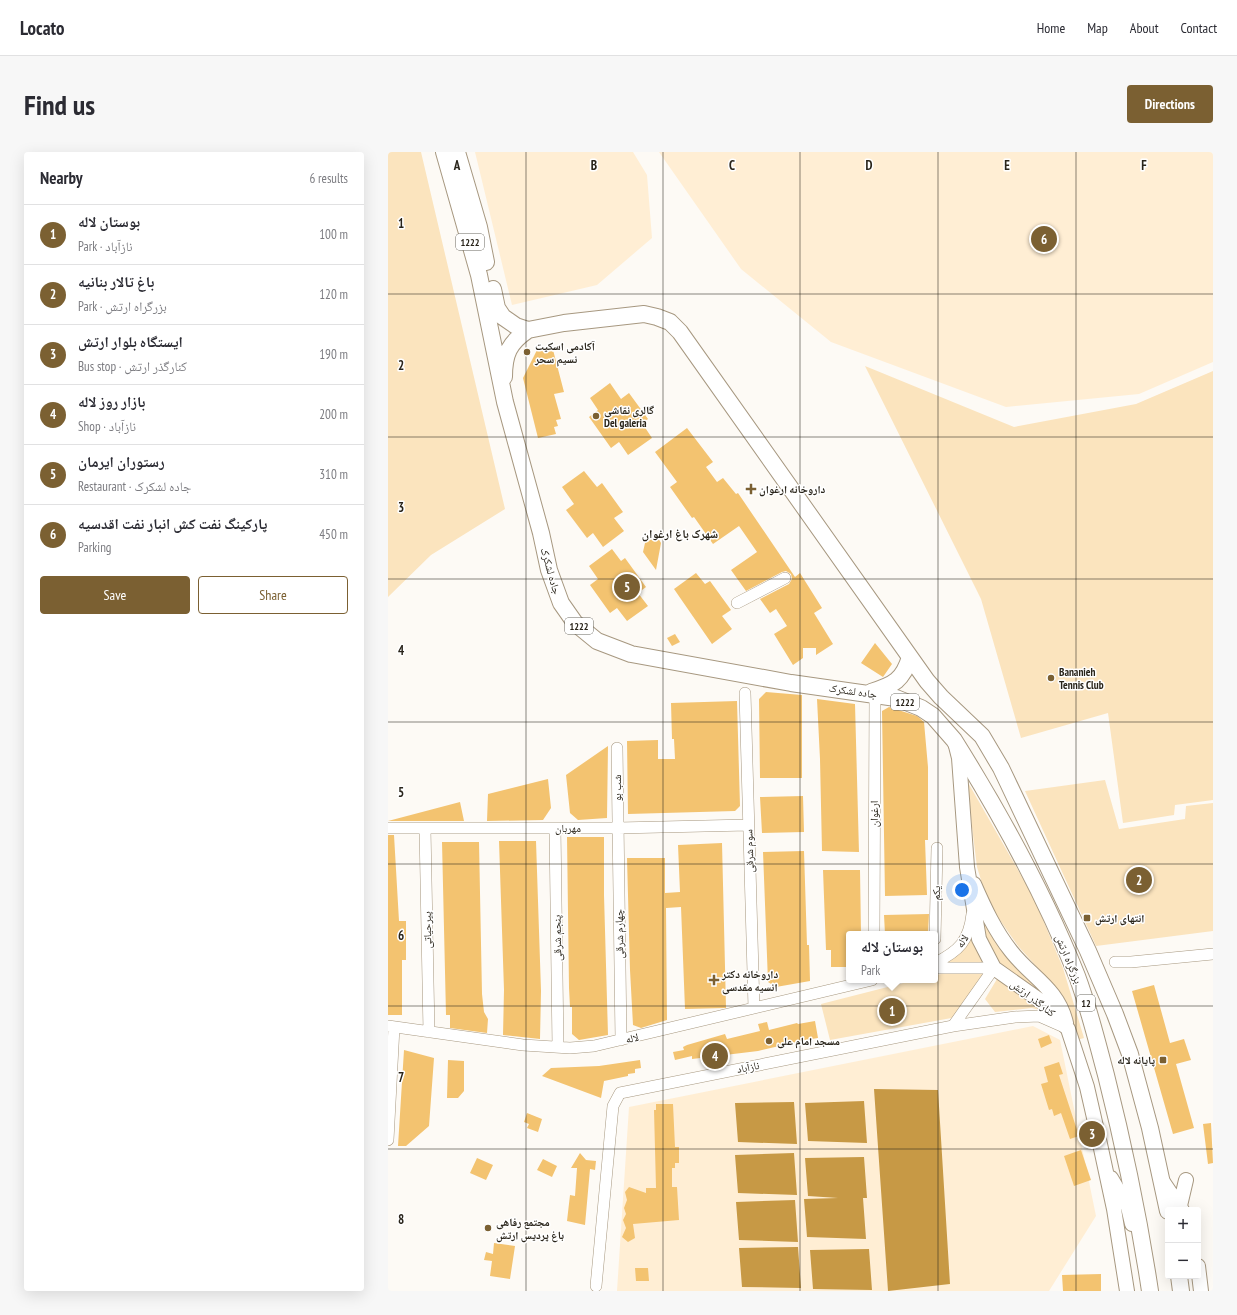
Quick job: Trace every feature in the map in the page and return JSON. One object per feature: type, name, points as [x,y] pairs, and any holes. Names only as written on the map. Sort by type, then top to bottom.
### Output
[{"type":"highway","name":"جاده لشکرک","points":[[444,152],[485,296],[505,402],[554,586],[569,615],[589,636],[607,646],[631,654],[791,683],[896,698],[921,708],[933,716]]},
{"type":"highway","name":"1222","points":[[457,152],[478,227],[497,308],[503,317],[516,326],[528,330]]},
{"type":"highway","name":"1222","points":[[505,402],[504,374],[506,356],[512,343],[528,330],[564,323],[644,314],[670,322],[680,332],[910,657],[906,672],[897,681],[872,694]]},
{"type":"highway","name":"بزرگراه ارتش","points":[[910,657],[927,681],[941,697],[982,736],[1002,768],[1046,859],[1122,1031],[1139,1085],[1162,1182],[1178,1207]]},
{"type":"highway","name":"کنارگذر ارتش","points":[[933,716],[954,740]]},
{"type":"highway","points":[[954,740],[968,722]]},
{"type":"highway","name":"بزرگراه ارتش","points":[[954,740],[1009,833],[1042,897],[1077,976],[1094,1028],[1120,1132],[1149,1284]]},
{"type":"highway","points":[[1179,1279],[1181,1291]]},
{"type":"main road","name":"کنارگذر ارتش","points":[[954,740],[959,758],[967,867],[972,908],[979,939],[994,968],[1045,1004],[1068,1029],[1076,1048],[1087,1087],[1105,1169],[1127,1291]]},
{"type":"main road","points":[[967,867],[981,900],[1000,936],[1017,959],[1050,991],[1058,1001],[1068,1029]]},
{"type":"main road","points":[[1105,1169],[1128,1207],[1149,1284]]},
{"type":"main road","points":[[1181,1207],[1186,1180]]},
{"type":"main road","points":[[1200,1279],[1201,1291]]},
{"type":"street","points":[[737,603],[785,578]]},
{"type":"street","name":"سوم شرقی","points":[[745,693],[754,1008]]},
{"type":"street","name":"ارغوان","points":[[872,694],[874,931]]},
{"type":"street","name":"شب بو","points":[[617,748],[618,828]]},
{"type":"street","name":"مهربان","points":[[388,828],[618,828],[748,825]]},
{"type":"street","name":"پنجم شرقی","points":[[555,828],[558,1047]]},
{"type":"street","name":"چهارم شرقی","points":[[618,828],[621,1040]]},
{"type":"street","name":"پیرحیاتی","points":[[425,829],[429,1032]]},
{"type":"street","name":"یکم","points":[[935,931],[937,848]]},
{"type":"street","name":"لاله","points":[[938,962],[949,956],[962,944],[970,927],[972,908]]},
{"type":"street","points":[[1115,962],[1130,962],[1213,954]]},
{"type":"street","points":[[938,968],[994,968]]},
{"type":"street","points":[[954,1026],[994,968]]},
{"type":"street","name":"لاله","points":[[391,1027],[506,1043],[558,1047],[594,1046],[859,983]]},
{"type":"street","name":"نازآباد","points":[[596,1286],[613,1106],[620,1093],[954,1026],[1032,1015],[1047,1019],[1068,1029]]},
{"type":"street","points":[[388,1140],[391,1027]]},
{"type":"shaded area","points":[[388,152],[421,152],[505,509],[431,555],[388,597]]},
{"type":"shaded area","points":[[475,152],[633,152],[647,175],[652,238],[597,285],[512,305]]},
{"type":"shaded area","points":[[659,152],[1213,152],[1213,362],[1139,394],[1006,407],[831,342],[741,269]]},
{"type":"shaded area","points":[[865,366],[1014,427],[1136,404],[1213,371],[1213,800],[1175,805],[1174,815],[1123,823],[1108,713],[1021,738],[981,599]]},
{"type":"shaded area","points":[[966,779],[1034,898],[1063,968],[1084,1038],[1077,1040],[1070,1011],[1062,995],[1018,946],[988,903],[977,867]]},
{"type":"shaded area","points":[[1105,780],[1119,829],[1185,819],[1186,806],[1213,803],[1213,931],[1096,946],[1025,791]]},
{"type":"shaded area","points":[[980,913],[996,941],[1013,963],[1055,1004],[998,962],[985,941]]},
{"type":"shaded area","points":[[972,935],[985,964],[969,962],[939,964]]},
{"type":"shaded area","points":[[961,971],[980,972],[984,974],[957,1017],[830,1040],[821,1004],[903,983],[938,983],[938,975]]},
{"type":"shaded area","points":[[997,979],[1041,1007],[1039,1010],[1032,1008],[995,1012],[985,999]]},
{"type":"shaded area","points":[[1033,1026],[1060,1040],[1096,1216],[1049,1291],[617,1291],[629,1107]]},
{"type":"shaded area","points":[[874,1089],[938,1090],[950,1284],[888,1291]]},
{"type":"shaded area","points":[[864,1101],[867,1143],[808,1141],[805,1103]]},
{"type":"shaded area","points":[[794,1102],[797,1144],[738,1142],[735,1103]]},
{"type":"shaded area","points":[[794,1153],[797,1195],[738,1193],[735,1155]]},
{"type":"shaded area","points":[[864,1157],[867,1198],[863,1198],[866,1239],[807,1237],[804,1199],[838,1198],[808,1196],[805,1158]]},
{"type":"shaded area","points":[[795,1200],[798,1242],[739,1240],[736,1202]]},
{"type":"shaded area","points":[[798,1247],[801,1288],[742,1287],[739,1248]]},
{"type":"shaded area","points":[[869,1249],[872,1290],[813,1289],[810,1250]]},
{"type":"building","points":[[552,346],[564,392],[554,394],[561,419],[556,420],[558,426],[554,427],[556,434],[538,438],[523,378],[537,350]]},
{"type":"building","points":[[610,383],[621,399],[629,393],[648,419],[642,423],[652,438],[628,455],[619,442],[611,448],[589,417],[598,410],[590,398]]},
{"type":"building","points":[[687,428],[713,462],[706,467],[717,482],[723,478],[736,494],[738,493],[795,577],[800,573],[822,608],[814,613],[833,644],[816,655],[816,648],[803,648],[803,658],[793,665],[774,634],[787,626],[776,609],[770,613],[760,599],[789,584],[792,579],[791,574],[786,571],[782,572],[746,591],[731,570],[757,552],[739,526],[713,544],[670,487],[677,482],[655,452]]},
{"type":"building","points":[[584,471],[597,487],[602,483],[623,512],[614,518],[624,531],[603,547],[593,533],[587,538],[566,510],[574,504],[562,487]]},
{"type":"building","points":[[657,536],[661,543],[656,570],[643,552],[645,543]]},
{"type":"building","points":[[612,549],[621,561],[625,558],[646,587],[638,593],[648,606],[627,621],[617,608],[610,613],[590,585],[598,579],[589,566]]},
{"type":"building","points":[[696,573],[705,584],[710,581],[731,610],[722,616],[732,629],[712,644],[674,589]]},
{"type":"building","points":[[675,634],[680,642],[672,646],[667,638]]},
{"type":"building","points":[[875,643],[892,664],[883,677],[861,663]]},
{"type":"building","points":[[766,692],[802,695],[802,778],[760,778],[759,699]]},
{"type":"building","points":[[817,699],[855,704],[859,852],[822,851]]},
{"type":"building","points":[[737,701],[740,806],[735,811],[628,814],[627,741],[658,740],[658,759],[675,759],[674,739],[672,739],[671,703]]},
{"type":"building","points":[[889,707],[917,716],[924,722],[928,767],[928,840],[925,840],[927,895],[885,896],[882,711]]},
{"type":"building","points":[[608,746],[607,818],[578,820],[570,813],[566,775]]},
{"type":"building","points":[[548,779],[551,808],[543,820],[487,821],[488,794]]},
{"type":"building","points":[[803,796],[804,832],[762,833],[760,797]]},
{"type":"building","points":[[460,802],[464,821],[388,821]]},
{"type":"building","points":[[388,835],[394,835],[399,921],[406,921],[406,960],[402,960],[402,1015],[388,1015]]},
{"type":"building","points":[[567,837],[604,837],[608,1035],[579,1040],[572,1034],[572,1007],[570,1007]]},
{"type":"building","points":[[499,841],[536,841],[541,991],[540,1039],[503,1035],[504,990]]},
{"type":"building","points":[[442,842],[479,842],[482,994],[484,1012],[488,1019],[487,1033],[450,1028],[450,1015],[446,1015]]},
{"type":"building","points":[[722,843],[726,1008],[685,1009],[681,907],[666,908],[667,1020],[641,1028],[633,1025],[627,858],[665,858],[665,893],[680,892],[678,845]]},
{"type":"building","points":[[804,851],[807,945],[809,945],[810,981],[776,987],[768,982],[763,852]]},
{"type":"building","points":[[823,870],[860,870],[861,931],[846,931],[846,967],[831,967],[831,950],[826,950]]},
{"type":"building","points":[[929,914],[928,931],[885,931],[884,915]]},
{"type":"building","name":"پایانه لاله","points":[[1154,985],[1170,1043],[1184,1039],[1191,1060],[1176,1064],[1194,1128],[1173,1134],[1132,991]]},
{"type":"building","points":[[815,1021],[818,1038],[758,1051],[692,1059],[692,1056],[675,1060],[673,1052],[684,1050],[683,1047],[687,1045],[725,1034],[727,1039],[760,1031],[758,1024],[767,1022],[769,1030],[797,1023]]},
{"type":"building","points":[[1049,1035],[1052,1043],[1041,1048],[1038,1039]]},
{"type":"building","points":[[404,1050],[434,1058],[429,1126],[406,1146],[398,1146]]},
{"type":"building","points":[[448,1060],[464,1061],[464,1091],[458,1098],[447,1098]]},
{"type":"building","points":[[640,1060],[641,1068],[635,1069],[635,1073],[604,1081],[601,1098],[542,1076],[551,1068],[599,1066]]},
{"type":"building","points":[[1059,1062],[1063,1074],[1059,1075],[1079,1136],[1070,1139],[1061,1113],[1054,1116],[1052,1109],[1049,1110],[1041,1084],[1048,1082],[1044,1067]]},
{"type":"building","points":[[656,1104],[673,1104],[675,1147],[679,1147],[679,1163],[675,1163],[675,1168],[672,1168],[672,1187],[677,1187],[679,1220],[633,1224],[635,1238],[628,1242],[622,1237],[626,1228],[623,1220],[626,1214],[624,1208],[627,1200],[625,1192],[629,1187],[646,1193],[646,1188],[656,1188],[654,1110],[656,1110]]},
{"type":"building","points":[[527,1113],[542,1119],[538,1132],[527,1128],[529,1124],[524,1122]]},
{"type":"building","points":[[1211,1123],[1213,1163],[1208,1164],[1203,1124]]},
{"type":"building","points":[[1081,1150],[1091,1180],[1074,1186],[1064,1156]]},
{"type":"building","points":[[580,1153],[586,1160],[596,1161],[595,1170],[590,1169],[585,1225],[567,1221],[570,1195],[575,1196],[577,1168],[571,1168]]},
{"type":"building","points":[[477,1158],[493,1165],[486,1180],[470,1173]]},
{"type":"building","points":[[543,1159],[557,1166],[552,1177],[537,1170]]},
{"type":"building","points":[[494,1243],[515,1246],[510,1279],[490,1276],[492,1261],[484,1260],[486,1252],[493,1254]]},
{"type":"building","points":[[635,1268],[648,1268],[649,1281],[636,1281]]},
{"type":"building","points":[[1101,1274],[1101,1291],[1063,1291],[1062,1275]]},
{"type":"place","name":"پارکینگ نفت کش انبار نفت اقدسیه","points":[[1044,239]]},
{"type":"place","name":"آکادمی اسکیت نسیم سحر","points":[[527,352]]},
{"type":"place","name":"گالرى نقاشى Del galeria","points":[[596,416]]},
{"type":"place","name":"داروخانه ارغوان","points":[[751,489]]},
{"type":"place","name":"رستوران ايرمان","points":[[627,587]]},
{"type":"place","name":"Bananieh Tennis Club","points":[[1051,678]]},
{"type":"place","name":"باغ تالار بنانیه","points":[[1139,880]]},
{"type":"place","name":"انتهای ارتش","points":[[1087,918]]},
{"type":"place","name":"داروخانه دکتر انسیه مقدسی","points":[[714,980]]},
{"type":"place","name":"بوستان لاله","points":[[892,1011]]},
{"type":"place","name":"مسجد امام علی","points":[[769,1041]]},
{"type":"place","name":"بازار روز لاله","points":[[715,1056]]},
{"type":"place","name":"پایانه لاله","points":[[1163,1060]]},
{"type":"place","name":"ایستگاه بلوار ارتش","points":[[1092,1134]]},
{"type":"place","name":"مجتمع رفاهی باغ پردیس ارتش","points":[[488,1228]]},
{"type":"district","name":"شهرک باغ ارغوان","points":[[680,534]]}]
